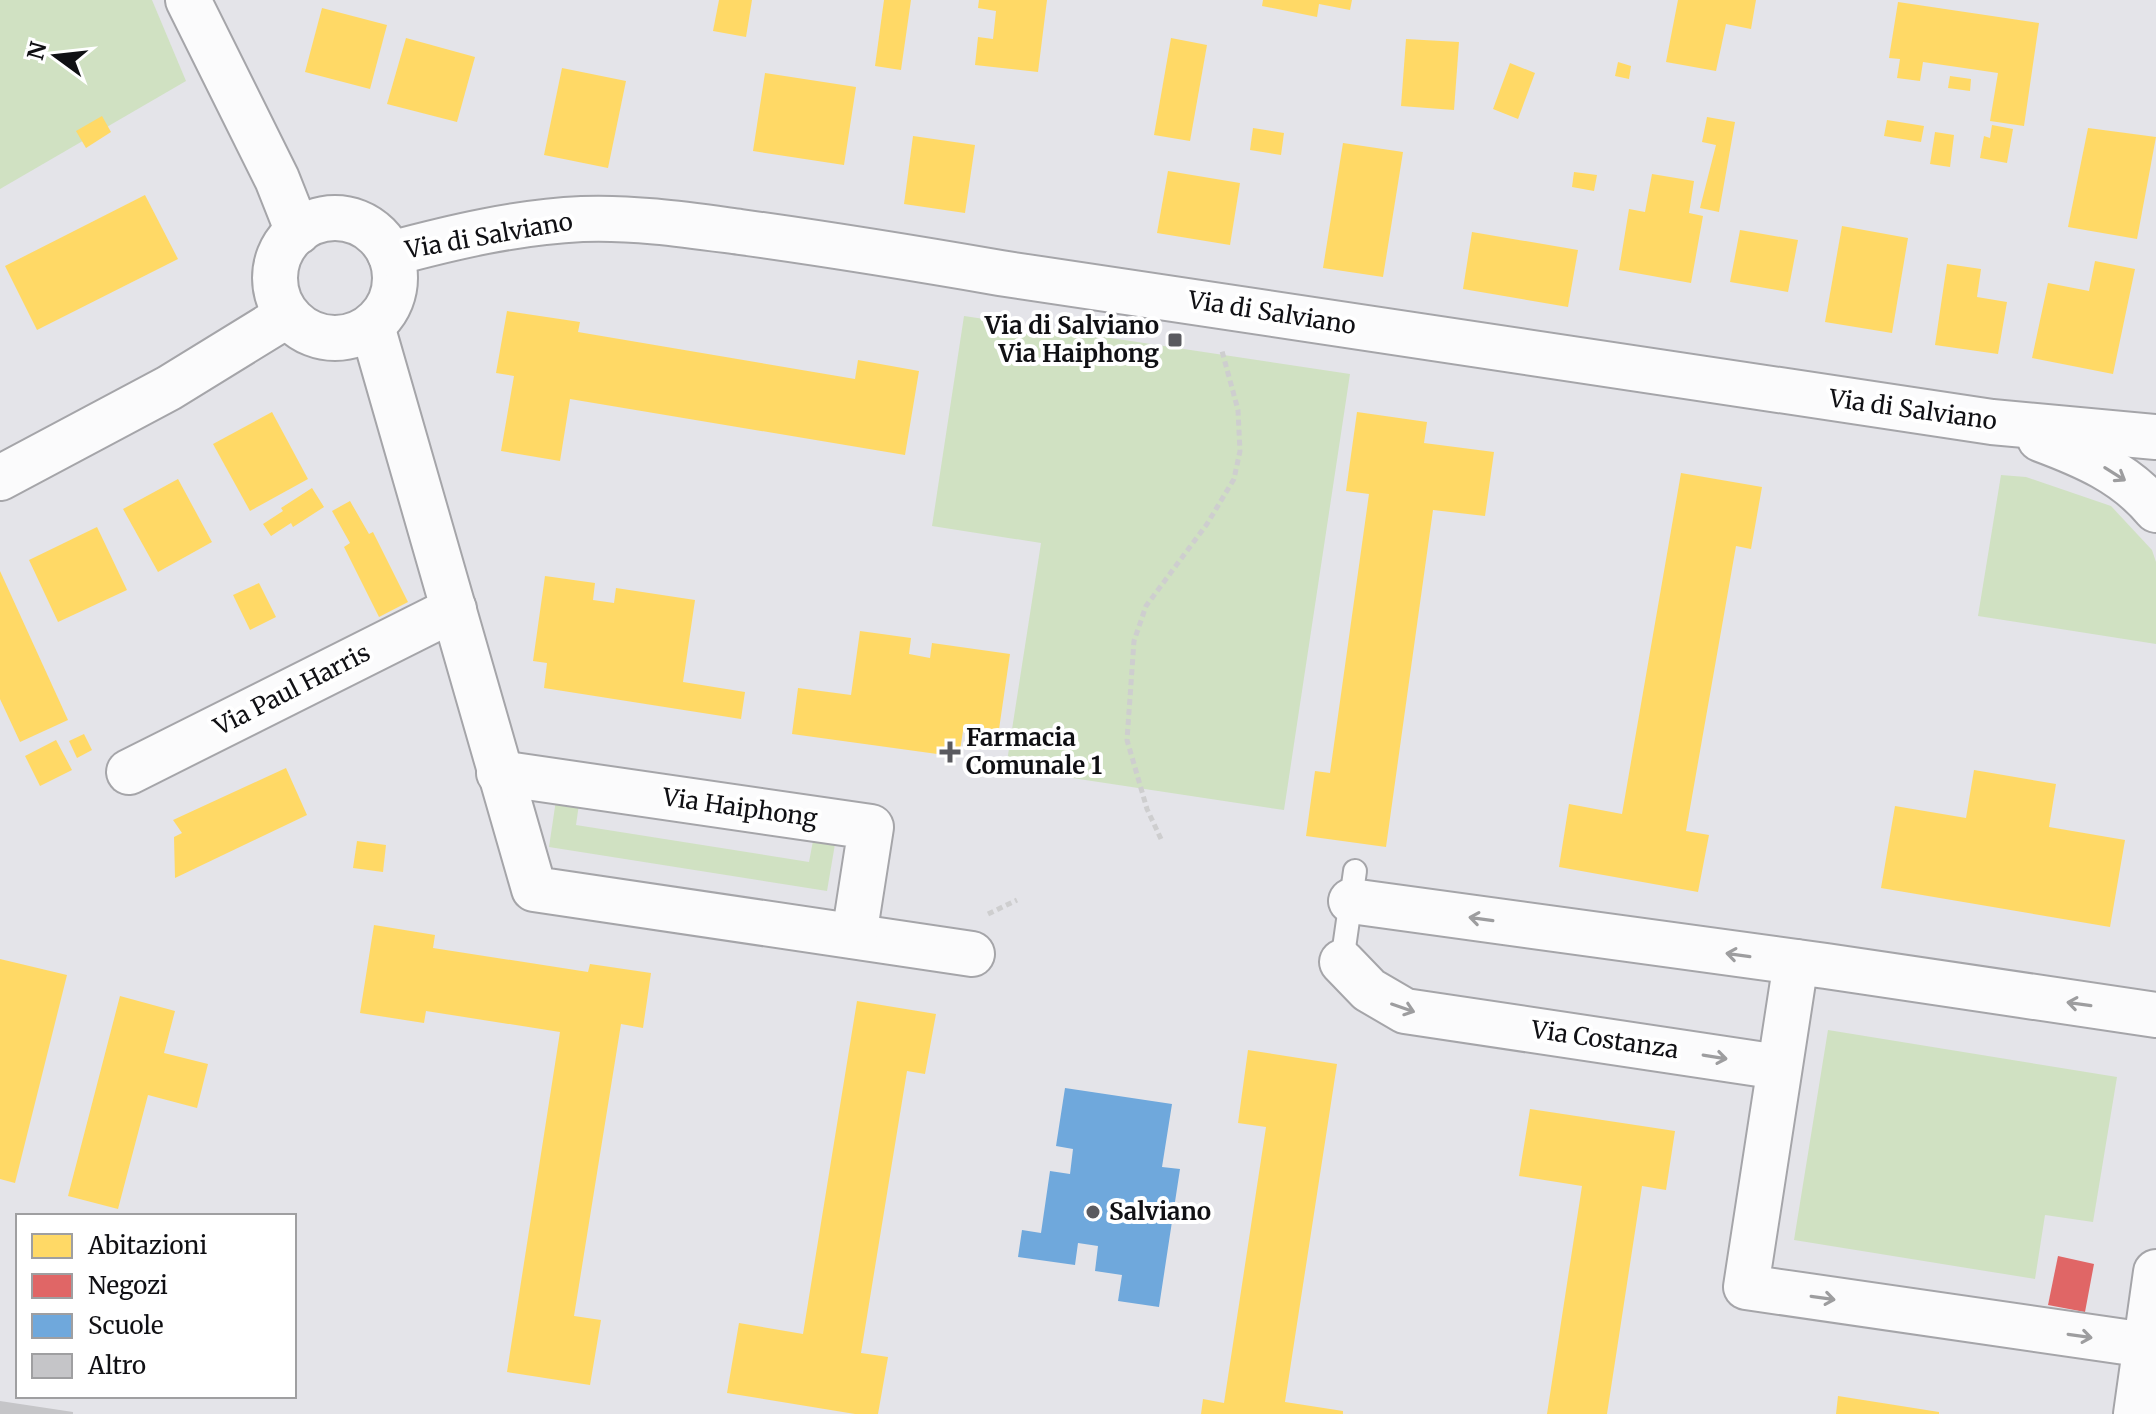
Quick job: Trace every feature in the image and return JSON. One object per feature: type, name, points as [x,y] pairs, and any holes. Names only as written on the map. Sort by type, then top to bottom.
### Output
[{"type":"street","points":[[188,0],[277,179],[298,232]]},
{"type":"street","points":[[328,218],[347,219],[365,226],[380,238],[390,254],[395,274],[394,293],[386,311],[372,326],[349,337],[323,337],[306,332],[286,316],[275,287],[276,268],[282,250],[298,232],[314,222],[328,218]]},
{"type":"street","name":"Via di Salviano","points":[[390,254],[482,232],[547,222],[632,219],[838,245],[1000,273],[1992,422],[2156,437]]},
{"type":"street","points":[[0,478],[169,388],[286,316]]},
{"type":"street","points":[[372,326],[534,889],[972,954]]},
{"type":"street","points":[[1992,422],[2111,470],[2133,486],[2156,510]]},
{"type":"street","name":"Via Paul Harris","points":[[129,772],[454,609]]},
{"type":"street","name":"Via Haiphong","points":[[499,773],[871,827],[854,936]]},
{"type":"street","points":[[1353,886],[1796,962],[2156,1015]]},
{"type":"street","name":"Via Costanza","points":[[1342,962],[1369,990],[1405,1011],[1779,1067]]},
{"type":"street","points":[[1796,962],[1746,1287],[2146,1345]]},
{"type":"street","points":[[2136,1414],[2156,1272]]},
{"type":"lane","points":[[1342,962],[1353,886]]},
{"type":"path","points":[[1161,839],[1147,809],[1127,740],[1134,641],[1146,606],[1207,524],[1234,479],[1240,451],[1238,410],[1209,304]]},
{"type":"green space","points":[[0,0],[152,0],[186,81],[0,189]]},
{"type":"green space","points":[[964,316],[1350,374],[1284,810],[1006,768],[1041,543],[932,526]]},
{"type":"green space","points":[[2001,475],[2026,477],[2111,506],[2152,550],[2156,562],[2156,644],[1978,616]]},
{"type":"green space","points":[[556,800],[579,804],[576,825],[809,862],[813,841],[835,844],[827,891],[549,847]]},
{"type":"green space","points":[[1828,1030],[2117,1077],[2093,1222],[2045,1215],[2035,1279],[1794,1240]]},
{"type":"building: Abitazioni","points":[[719,0],[752,0],[746,37],[713,31]]},
{"type":"building: Abitazioni","points":[[884,0],[911,0],[901,70],[875,66]]},
{"type":"building: Abitazioni","points":[[979,0],[1047,0],[1038,72],[975,65],[978,37],[993,39],[996,11],[978,8]]},
{"type":"building: Abitazioni","points":[[1263,0],[1352,0],[1350,10],[1319,4],[1317,17],[1262,6]]},
{"type":"building: Abitazioni","points":[[1678,0],[1756,0],[1751,29],[1726,24],[1716,71],[1666,62]]},
{"type":"building: Abitazioni","points":[[1898,2],[2039,23],[2024,126],[1990,121],[1998,73],[1923,62],[1920,81],[1897,78],[1900,59],[1889,58]]},
{"type":"building: Abitazioni","points":[[322,8],[387,25],[370,89],[305,72]]},
{"type":"building: Abitazioni","points":[[406,38],[475,57],[457,122],[387,104]]},
{"type":"building: Abitazioni","points":[[1171,38],[1207,45],[1190,141],[1154,135]]},
{"type":"building: Abitazioni","points":[[1406,39],[1459,42],[1454,110],[1401,106]]},
{"type":"building: Abitazioni","points":[[1618,62],[1631,66],[1629,79],[1615,76]]},
{"type":"building: Abitazioni","points":[[1510,63],[1535,73],[1518,119],[1493,109]]},
{"type":"building: Abitazioni","points":[[562,68],[626,81],[608,168],[544,155]]},
{"type":"building: Abitazioni","points":[[765,73],[856,87],[844,165],[753,151]]},
{"type":"building: Abitazioni","points":[[1950,76],[1971,79],[1970,91],[1948,88]]},
{"type":"building: Abitazioni","points":[[102,116],[111,132],[86,148],[76,131]]},
{"type":"building: Abitazioni","points":[[1707,117],[1735,122],[1719,212],[1700,208],[1716,145],[1702,142]]},
{"type":"building: Abitazioni","points":[[1887,120],[1924,126],[1921,142],[1884,136]]},
{"type":"building: Abitazioni","points":[[1992,125],[2013,129],[2007,163],[1980,158],[1984,136],[1990,138]]},
{"type":"building: Abitazioni","points":[[1253,128],[1284,133],[1281,155],[1250,150]]},
{"type":"building: Abitazioni","points":[[2088,128],[2156,137],[2137,239],[2068,227]]},
{"type":"building: Abitazioni","points":[[1935,132],[1954,135],[1950,167],[1930,164]]},
{"type":"building: Abitazioni","points":[[913,136],[975,145],[965,213],[904,204]]},
{"type":"building: Abitazioni","points":[[1343,143],[1403,152],[1383,277],[1323,268]]},
{"type":"building: Abitazioni","points":[[1168,171],[1240,183],[1230,245],[1157,233]]},
{"type":"building: Abitazioni","points":[[1574,172],[1597,175],[1594,191],[1572,187]]},
{"type":"building: Abitazioni","points":[[1652,174],[1694,181],[1689,213],[1703,216],[1691,283],[1619,270],[1629,209],[1645,212]]},
{"type":"building: Abitazioni","points":[[145,195],[178,259],[37,330],[5,266]]},
{"type":"building: Abitazioni","points":[[1842,226],[1908,238],[1892,333],[1825,322]]},
{"type":"building: Abitazioni","points":[[1740,230],[1798,240],[1788,292],[1730,282]]},
{"type":"building: Abitazioni","points":[[1472,232],[1578,250],[1568,307],[1463,289]]},
{"type":"building: Abitazioni","points":[[2095,261],[2135,269],[2113,374],[2032,358],[2048,283],[2089,291]]},
{"type":"building: Abitazioni","points":[[1947,264],[1981,269],[1977,297],[2007,302],[1998,354],[1935,345]]},
{"type":"building: Abitazioni","points":[[507,311],[580,322],[578,332],[855,379],[858,360],[919,371],[905,455],[570,399],[560,461],[501,451],[514,376],[496,373]]},
{"type":"building: Abitazioni","points":[[272,412],[308,479],[250,511],[213,444]]},
{"type":"building: Abitazioni","points":[[1357,412],[1427,422],[1424,443],[1494,452],[1485,516],[1433,510],[1386,847],[1306,836],[1315,771],[1330,773],[1369,494],[1346,491]]},
{"type":"building: Abitazioni","points":[[1681,473],[1762,487],[1751,549],[1736,546],[1686,831],[1709,835],[1698,892],[1559,867],[1569,804],[1622,814]]},
{"type":"building: Abitazioni","points":[[178,479],[212,542],[158,572],[123,509]]},
{"type":"building: Abitazioni","points":[[312,488],[324,507],[293,527],[291,523],[271,536],[263,524]]},
{"type":"building: Abitazioni","points":[[350,501],[369,534],[373,532],[408,602],[379,617],[344,547],[350,543],[332,511]]},
{"type":"building: Abitazioni","points":[[97,527],[127,590],[58,622],[29,560]]},
{"type":"building: Abitazioni","points":[[0,571],[68,720],[20,742],[0,699]]},
{"type":"building: Abitazioni","points":[[545,576],[595,583],[593,600],[614,603],[616,588],[695,600],[683,682],[745,692],[741,719],[544,688],[547,663],[533,661]]},
{"type":"building: Abitazioni","points":[[259,583],[276,617],[250,630],[233,595]]},
{"type":"building: Abitazioni","points":[[860,631],[911,638],[909,654],[930,658],[932,643],[1010,654],[998,736],[963,731],[959,757],[792,734],[798,688],[851,695]]},
{"type":"building: Abitazioni","points":[[84,734],[92,750],[77,758],[69,741]]},
{"type":"building: Abitazioni","points":[[56,740],[72,770],[40,786],[25,756]]},
{"type":"building: Abitazioni","points":[[286,768],[307,815],[175,878],[174,837],[182,833],[173,820]]},
{"type":"building: Abitazioni","points":[[1974,770],[2056,784],[2049,827],[2125,840],[2110,927],[1881,888],[1895,806],[1966,818]]},
{"type":"building: Abitazioni","points":[[357,841],[386,845],[383,872],[353,868]]},
{"type":"building: Abitazioni","points":[[374,925],[435,935],[433,948],[588,972],[590,964],[651,973],[643,1028],[621,1024],[574,1316],[601,1320],[590,1385],[507,1372],[560,1032],[426,1011],[424,1023],[360,1013]]},
{"type":"building: Abitazioni","points":[[0,959],[67,975],[15,1183],[0,1179]]},
{"type":"building: Abitazioni","points":[[120,996],[175,1011],[164,1053],[208,1064],[197,1108],[148,1095],[118,1209],[68,1196]]},
{"type":"building: Abitazioni","points":[[857,1001],[936,1014],[925,1074],[907,1071],[861,1353],[888,1357],[878,1414],[855,1414],[727,1393],[739,1323],[803,1334]]},
{"type":"building: Abitazioni","points":[[1248,1050],[1337,1064],[1285,1402],[1343,1411],[1343,1414],[1201,1414],[1203,1399],[1224,1403],[1266,1127],[1238,1123]]},
{"type":"building: Abitazioni","points":[[1530,1109],[1675,1131],[1666,1190],[1642,1186],[1607,1414],[1547,1414],[1582,1186],[1519,1176]]},
{"type":"building: Abitazioni","points":[[1838,1396],[1939,1412],[1939,1414],[1836,1414]]},
{"type":"building: Negozi","points":[[2058,1256],[2094,1264],[2085,1312],[2048,1305]]},
{"type":"building: Scuole","points":[[1065,1088],[1172,1104],[1162,1167],[1180,1169],[1159,1307],[1118,1301],[1122,1275],[1095,1271],[1098,1246],[1078,1243],[1075,1265],[1018,1257],[1022,1230],[1041,1233],[1050,1171],[1070,1174],[1073,1149],[1056,1146]]},
{"type":"building: Altro","points":[[0,1401],[73,1412],[73,1414],[0,1414]]},
{"type":"place","name":"Via di Salviano Via Haiphong","points":[[1175,340]]},
{"type":"place","name":"Farmacia Comunale 1","points":[[950,752]]},
{"type":"place","name":"Salviano","points":[[1093,1212]]}]
